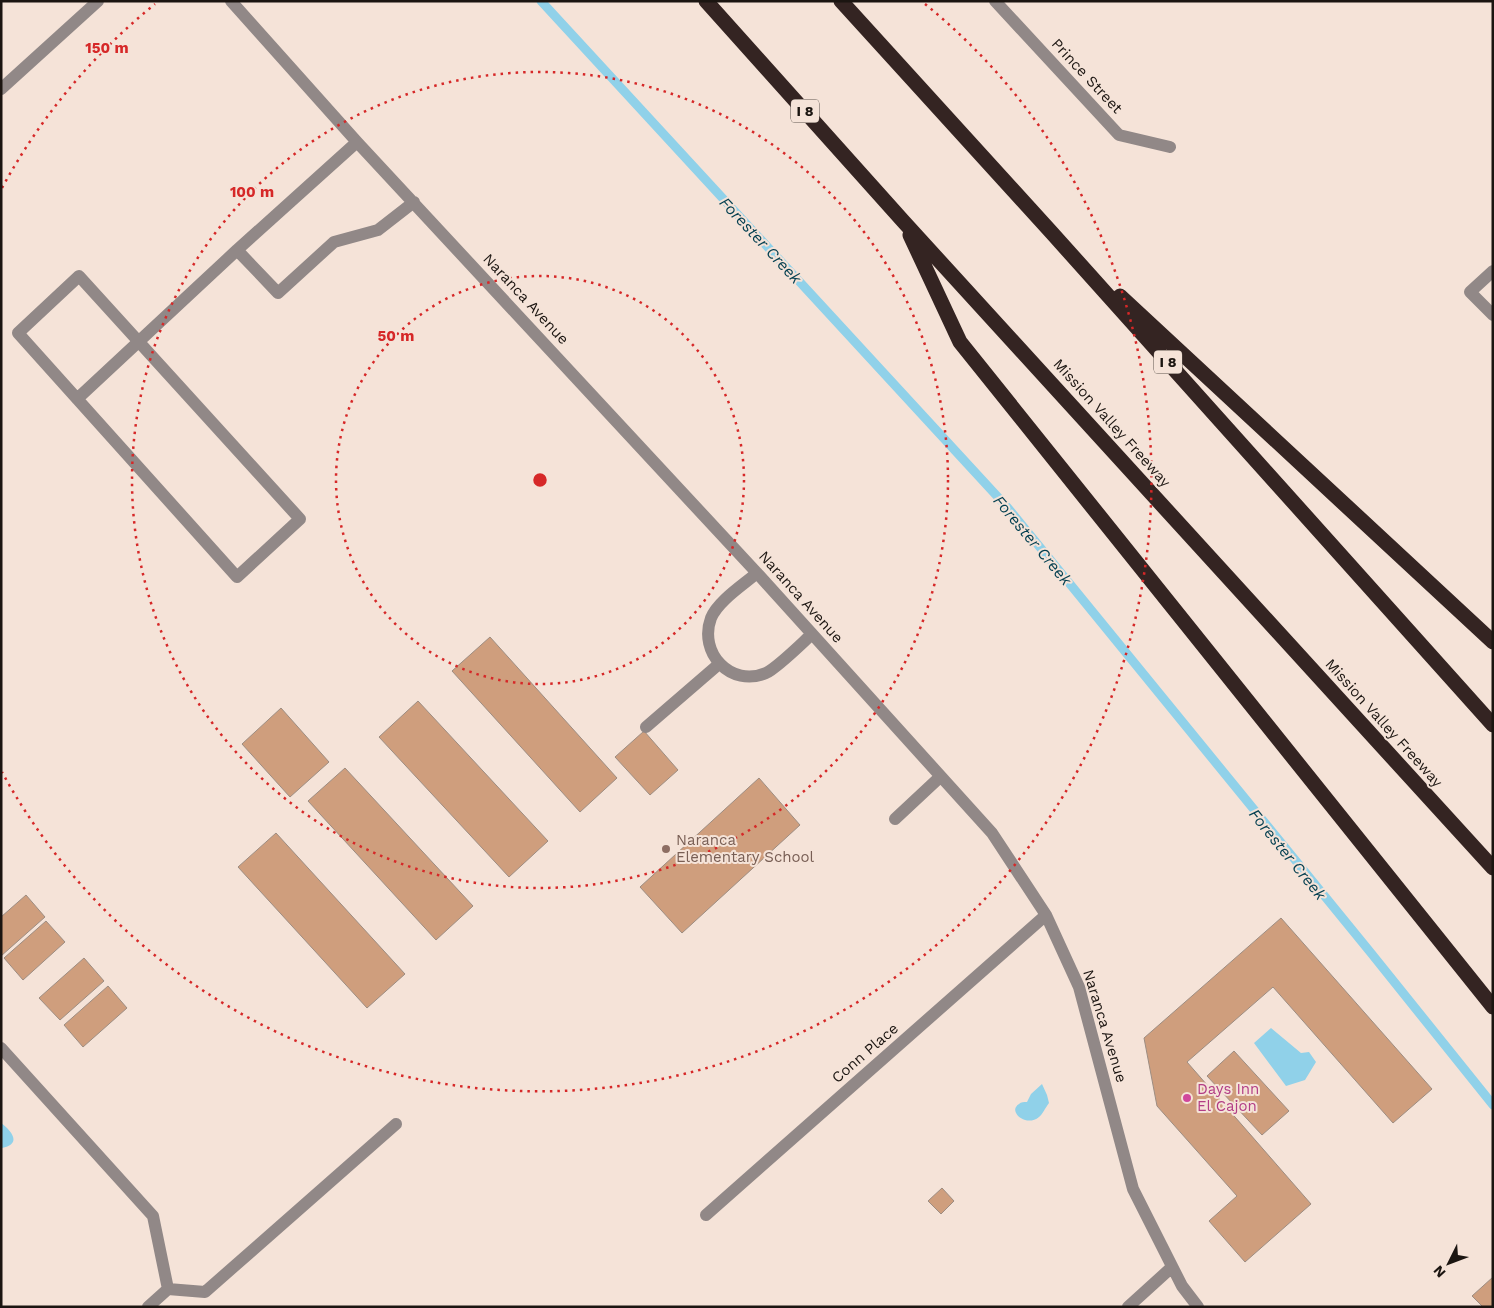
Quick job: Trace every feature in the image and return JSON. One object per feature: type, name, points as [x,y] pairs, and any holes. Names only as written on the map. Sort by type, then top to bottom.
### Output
[{"type":"highway","name":"Mission Valley Freeway","points":[[706,1],[1493,868]]},
{"type":"highway","name":"I 8","points":[[841,1],[1052,233],[1493,725]]},
{"type":"highway","points":[[903,220],[960,342],[1493,1007]]},
{"type":"highway","points":[[1052,233],[1493,642]]},
{"type":"street","points":[[1,89],[98,1]]},
{"type":"street","name":"Naranca Avenue","points":[[231,1],[357,142],[757,573],[992,833],[1046,915],[1079,986],[1133,1189],[1172,1268],[1182,1286],[1198,1307]]},
{"type":"street","name":"Prince Street","points":[[995,1],[1119,135],[1170,148]]},
{"type":"street","points":[[77,399],[237,250],[357,142]]},
{"type":"street","points":[[237,250],[278,293],[334,242],[378,230],[414,202]]},
{"type":"street","points":[[1493,271],[1470,292],[1493,315]]},
{"type":"street","points":[[79,276],[139,341],[300,519],[237,577],[18,333],[79,276]]},
{"type":"street","points":[[757,573],[725,600],[713,615],[708,642],[719,664],[729,672],[737,675],[763,674],[812,634]]},
{"type":"street","points":[[646,727],[719,664]]},
{"type":"street","points":[[895,819],[940,776]]},
{"type":"street","name":"Conn Place","points":[[706,1215],[1046,915]]},
{"type":"street","points":[[1,1048],[153,1216],[168,1289]]},
{"type":"street","points":[[148,1307],[168,1289],[205,1292],[396,1124]]},
{"type":"street","points":[[1128,1307],[1172,1268]]},
{"type":"water","points":[[1271,1028],[1301,1053],[1309,1052],[1316,1062],[1305,1080],[1286,1086],[1254,1043]]},
{"type":"water","points":[[1042,1084],[1049,1103],[1039,1117],[1029,1121],[1024,1120],[1015,1111],[1016,1107],[1021,1103],[1027,1102],[1031,1094]]},
{"type":"water","points":[[1,1123],[9,1130],[13,1137],[12,1144],[2,1148]]},
{"type":"building","points":[[490,637],[617,778],[580,812],[452,671]]},
{"type":"building","points":[[418,701],[548,841],[509,877],[379,737]]},
{"type":"building","points":[[281,708],[329,762],[290,797],[242,744]]},
{"type":"building","points":[[644,731],[678,770],[650,795],[615,757]]},
{"type":"building","points":[[345,768],[473,906],[436,940],[308,801]]},
{"type":"building","points":[[759,778],[800,825],[682,933],[640,887]]},
{"type":"building","points":[[276,833],[405,974],[367,1008],[238,867]]},
{"type":"building","points":[[26,895],[45,917],[1,956],[1,917]]},
{"type":"building","name":"Days Inn El Cajon","points":[[1281,918],[1432,1089],[1393,1123],[1273,987],[1187,1062],[1311,1204],[1245,1262],[1209,1221],[1237,1196],[1157,1106],[1144,1038]]},
{"type":"building","points":[[46,921],[65,942],[23,980],[4,958]]},
{"type":"building","points":[[84,958],[104,981],[60,1020],[39,998]]},
{"type":"building","points":[[108,986],[127,1008],[83,1047],[64,1025]]},
{"type":"building","points":[[1234,1051],[1289,1111],[1262,1135],[1207,1076]]},
{"type":"building","points":[[942,1188],[954,1201],[941,1214],[928,1201]]},
{"type":"building","points":[[1493,1277],[1493,1307],[1483,1307],[1472,1296]]},
{"type":"waterway","name":"Forester Creek","points":[[541,1],[1008,508],[1493,1105]]},
{"type":"place","name":"Naranca Elementary School","points":[[666,849]]},
{"type":"place","name":"Days Inn El Cajon","points":[[1187,1098]]}]
